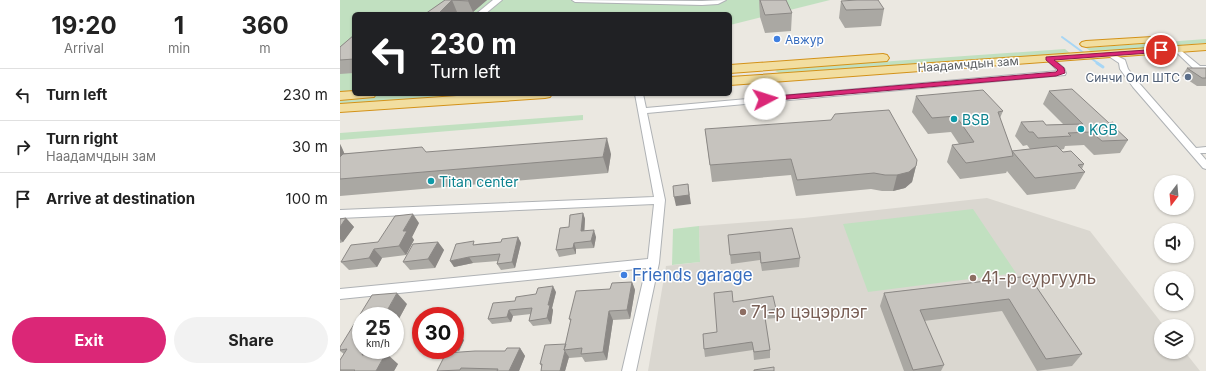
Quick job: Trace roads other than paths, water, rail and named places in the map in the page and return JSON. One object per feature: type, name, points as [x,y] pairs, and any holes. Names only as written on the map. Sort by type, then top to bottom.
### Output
[{"type":"highway","points":[[1190,37],[1206,36]]},
{"type":"highway","name":"Наадамчдын зам","points":[[917,56],[1072,47],[1159,39]]},
{"type":"highway","name":"Наадамчдын зам","points":[[732,69],[765,72],[1049,58],[1072,47],[1097,55],[1206,47]]},
{"type":"highway","name":"Наадамчдын зам","points":[[732,80],[765,72],[894,58]]},
{"type":"highway","points":[[340,96],[352,95]]},
{"type":"highway","points":[[340,108],[516,96]]},
{"type":"main road","points":[[483,12],[498,0]]},
{"type":"main road","points":[[493,12],[508,0]]},
{"type":"street","points":[[575,0],[702,3],[718,2],[723,0]]},
{"type":"street","points":[[1176,49],[1198,68],[1206,68]]},
{"type":"street","points":[[1109,54],[1122,62],[1124,70],[1136,85],[1206,166]]},
{"type":"street","points":[[642,111],[1062,73],[1061,70],[1049,58]]},
{"type":"street","points":[[961,81],[972,92]]},
{"type":"street","points":[[629,371],[653,263],[660,200],[639,96]]},
{"type":"street","points":[[1194,151],[1206,150]]},
{"type":"street","points":[[340,214],[660,200]]},
{"type":"street","points":[[340,294],[653,263]]},
{"type":"waterway","points":[[1062,37],[1099,64]]},
{"type":"waterway","points":[[1097,63],[1103,67]]},
{"type":"place","name":"Авжур","points":[[777,39]]},
{"type":"place","name":"Синчи Оил ШТС","points":[[1188,77]]},
{"type":"place","name":"BSB","points":[[954,119]]},
{"type":"place","name":"KGB","points":[[1081,129]]},
{"type":"place","name":"Titan center","points":[[431,181]]},
{"type":"place","name":"Friends garage","points":[[624,275]]},
{"type":"place","name":"41-р сургууль","points":[[973,278]]},
{"type":"place","name":"71-р цэцэрлэг","points":[[743,312]]}]
